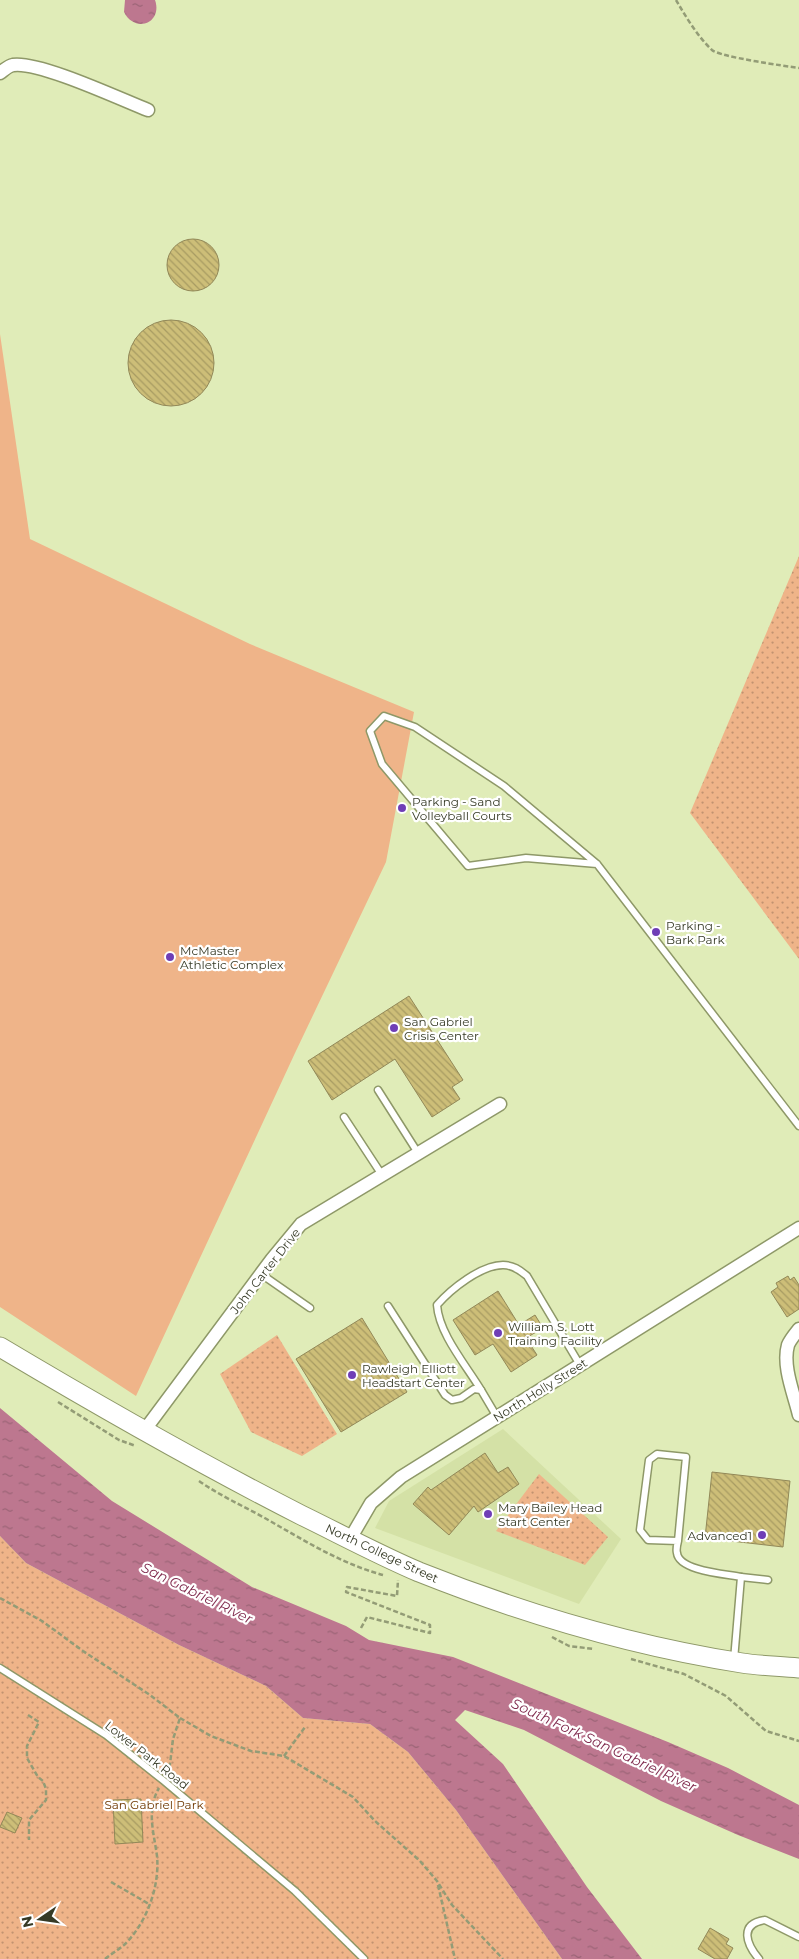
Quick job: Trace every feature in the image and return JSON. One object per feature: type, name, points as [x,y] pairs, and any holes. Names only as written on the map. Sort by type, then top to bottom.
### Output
[{"type":"street","points":[[0,73],[11,65],[27,65],[48,71],[148,110]]},
{"type":"street","name":"John Carter Drive","points":[[144,1431],[261,1274],[301,1224],[500,1104]]},
{"type":"street","name":"North Holly Street","points":[[350,1539],[371,1503],[401,1477],[799,1228]]},
{"type":"street","points":[[799,1329],[788,1344],[786,1355],[799,1415]]},
{"type":"street","name":"North College Street","points":[[0,1347],[144,1431],[252,1490],[417,1571],[496,1601],[664,1648],[734,1661],[799,1668]]},
{"type":"lane","points":[[597,864],[526,858],[468,866],[382,764],[370,732],[384,716],[415,727],[504,786],[597,864],[799,1126]]},
{"type":"lane","points":[[378,1090],[418,1153]]},
{"type":"lane","points":[[344,1117],[382,1175]]},
{"type":"lane","points":[[497,1417],[444,1331],[438,1318],[438,1305],[464,1281],[488,1268],[503,1265],[516,1268],[527,1276],[580,1365]]},
{"type":"lane","points":[[261,1274],[310,1308]]},
{"type":"lane","points":[[388,1306],[445,1395],[452,1400],[461,1398],[474,1389],[481,1390]]},
{"type":"lane","points":[[678,1541],[648,1540],[640,1530],[649,1460],[657,1454],[686,1457],[678,1541],[676,1555],[682,1562],[693,1568],[768,1580]]},
{"type":"lane","points":[[734,1661],[740,1577]]},
{"type":"lane","name":"Lower Park Road","points":[[0,1668],[106,1736],[164,1781],[295,1891],[364,1959]]},
{"type":"lane","points":[[759,1959],[747,1941],[747,1932],[754,1923],[765,1920],[799,1936]]},
{"type":"path","points":[[676,0],[686,17],[714,52],[764,63],[799,68]]},
{"type":"path","points":[[361,1628],[367,1617],[430,1633],[430,1625],[346,1592],[347,1586],[397,1596],[398,1579]]},
{"type":"path","points":[[0,1598],[42,1621],[83,1651],[150,1695],[180,1718],[211,1736],[251,1751],[284,1756],[353,1797],[375,1821],[420,1861],[437,1881],[452,1905],[503,1959]]},
{"type":"path","points":[[28,1715],[39,1722],[27,1746],[27,1758],[46,1789],[46,1800],[29,1820],[29,1840]]},
{"type":"path","points":[[168,1770],[173,1740],[180,1718]]},
{"type":"path","points":[[284,1756],[305,1728]]},
{"type":"path","points":[[105,1959],[125,1944],[145,1918],[157,1871],[157,1857],[152,1834],[152,1800],[160,1787]]},
{"type":"path","points":[[437,1881],[455,1959]]},
{"type":"path","points":[[112,1882],[149,1904]]},
{"type":"shaded area","name":"Mary Bailey Head Start Center","points":[[503,1429],[621,1539],[579,1604],[375,1528],[389,1501]]},
{"type":"green space","name":"McMaster Athletic Complex","points":[[0,334],[30,539],[250,644],[414,712],[386,862],[136,1396],[0,1307]]},
{"type":"green space","points":[[799,556],[799,959],[690,813]]},
{"type":"green space","points":[[277,1335],[337,1434],[302,1456],[251,1432],[220,1374]]},
{"type":"green space","points":[[539,1474],[608,1537],[585,1565],[496,1531]]},
{"type":"green space","name":"San Gabriel Park","points":[[0,1536],[26,1563],[179,1645],[266,1686],[303,1718],[370,1724],[408,1752],[456,1810],[562,1959],[0,1959]]},
{"type":"water","points":[[125,0],[155,0],[155,15],[152,20],[141,24],[129,19],[124,12]]},
{"type":"water","points":[[0,1408],[112,1501],[252,1587],[346,1626],[369,1640],[453,1657],[668,1742],[728,1768],[799,1805],[799,1859],[738,1835],[661,1801],[524,1730],[465,1710],[455,1720],[503,1764],[587,1887],[642,1959],[562,1959],[456,1810],[408,1752],[370,1724],[303,1718],[266,1686],[179,1645],[26,1563],[0,1536]]},
{"type":"building","points":[[193,239],[207,243],[215,251],[219,265],[215,279],[207,287],[193,291],[179,287],[171,279],[167,265],[171,251],[179,243]]},
{"type":"building","points":[[171,320],[187,323],[195,327],[207,339],[211,347],[214,363],[211,379],[207,387],[195,399],[187,403],[171,406],[155,403],[147,399],[135,387],[131,379],[128,363],[131,347],[135,339],[147,327],[155,323]]},
{"type":"building","name":"San Gabriel Crisis Center","points":[[409,996],[463,1080],[452,1087],[460,1099],[432,1117],[395,1059],[332,1100],[308,1061]]},
{"type":"building","points":[[788,1276],[790,1280],[794,1277],[799,1285],[799,1309],[787,1317],[771,1292],[778,1287],[776,1283]]},
{"type":"building","name":"William S. Lott Training Facility","points":[[498,1291],[519,1325],[535,1315],[543,1328],[526,1338],[537,1355],[511,1372],[493,1344],[475,1355],[453,1320]]},
{"type":"building","name":"Rawleigh Elliott Headstart Center","points":[[362,1318],[407,1392],[341,1432],[296,1359]]},
{"type":"building","points":[[485,1453],[498,1473],[508,1467],[519,1484],[478,1512],[474,1506],[449,1535],[413,1504],[428,1487],[431,1490]]},
{"type":"building","points":[[712,1472],[790,1481],[783,1547],[705,1538]]},
{"type":"building","points":[[141,1799],[143,1842],[115,1844],[113,1800]]},
{"type":"building","points":[[7,1812],[22,1818],[15,1833],[0,1827]]},
{"type":"building","points":[[710,1928],[729,1939],[726,1944],[733,1948],[727,1959],[715,1959],[698,1949]]},
{"type":"place","name":"Parking - Sand Volleyball Courts","points":[[402,808]]},
{"type":"place","name":"Parking - Bark Park","points":[[656,932]]},
{"type":"place","name":"McMaster Athletic Complex","points":[[170,957]]},
{"type":"place","name":"San Gabriel Crisis Center","points":[[394,1028]]},
{"type":"place","name":"William S. Lott Training Facility","points":[[498,1333]]},
{"type":"place","name":"Rawleigh Elliott Headstart Center","points":[[352,1375]]},
{"type":"place","name":"Mary Bailey Head Start Center","points":[[488,1514]]},
{"type":"place","name":"Advanced1","points":[[762,1535]]},
{"type":"water label","name":"San Gabriel River","points":[[197,1593]]},
{"type":"water label","name":"South Fork San Gabriel River","points":[[604,1745]]}]
